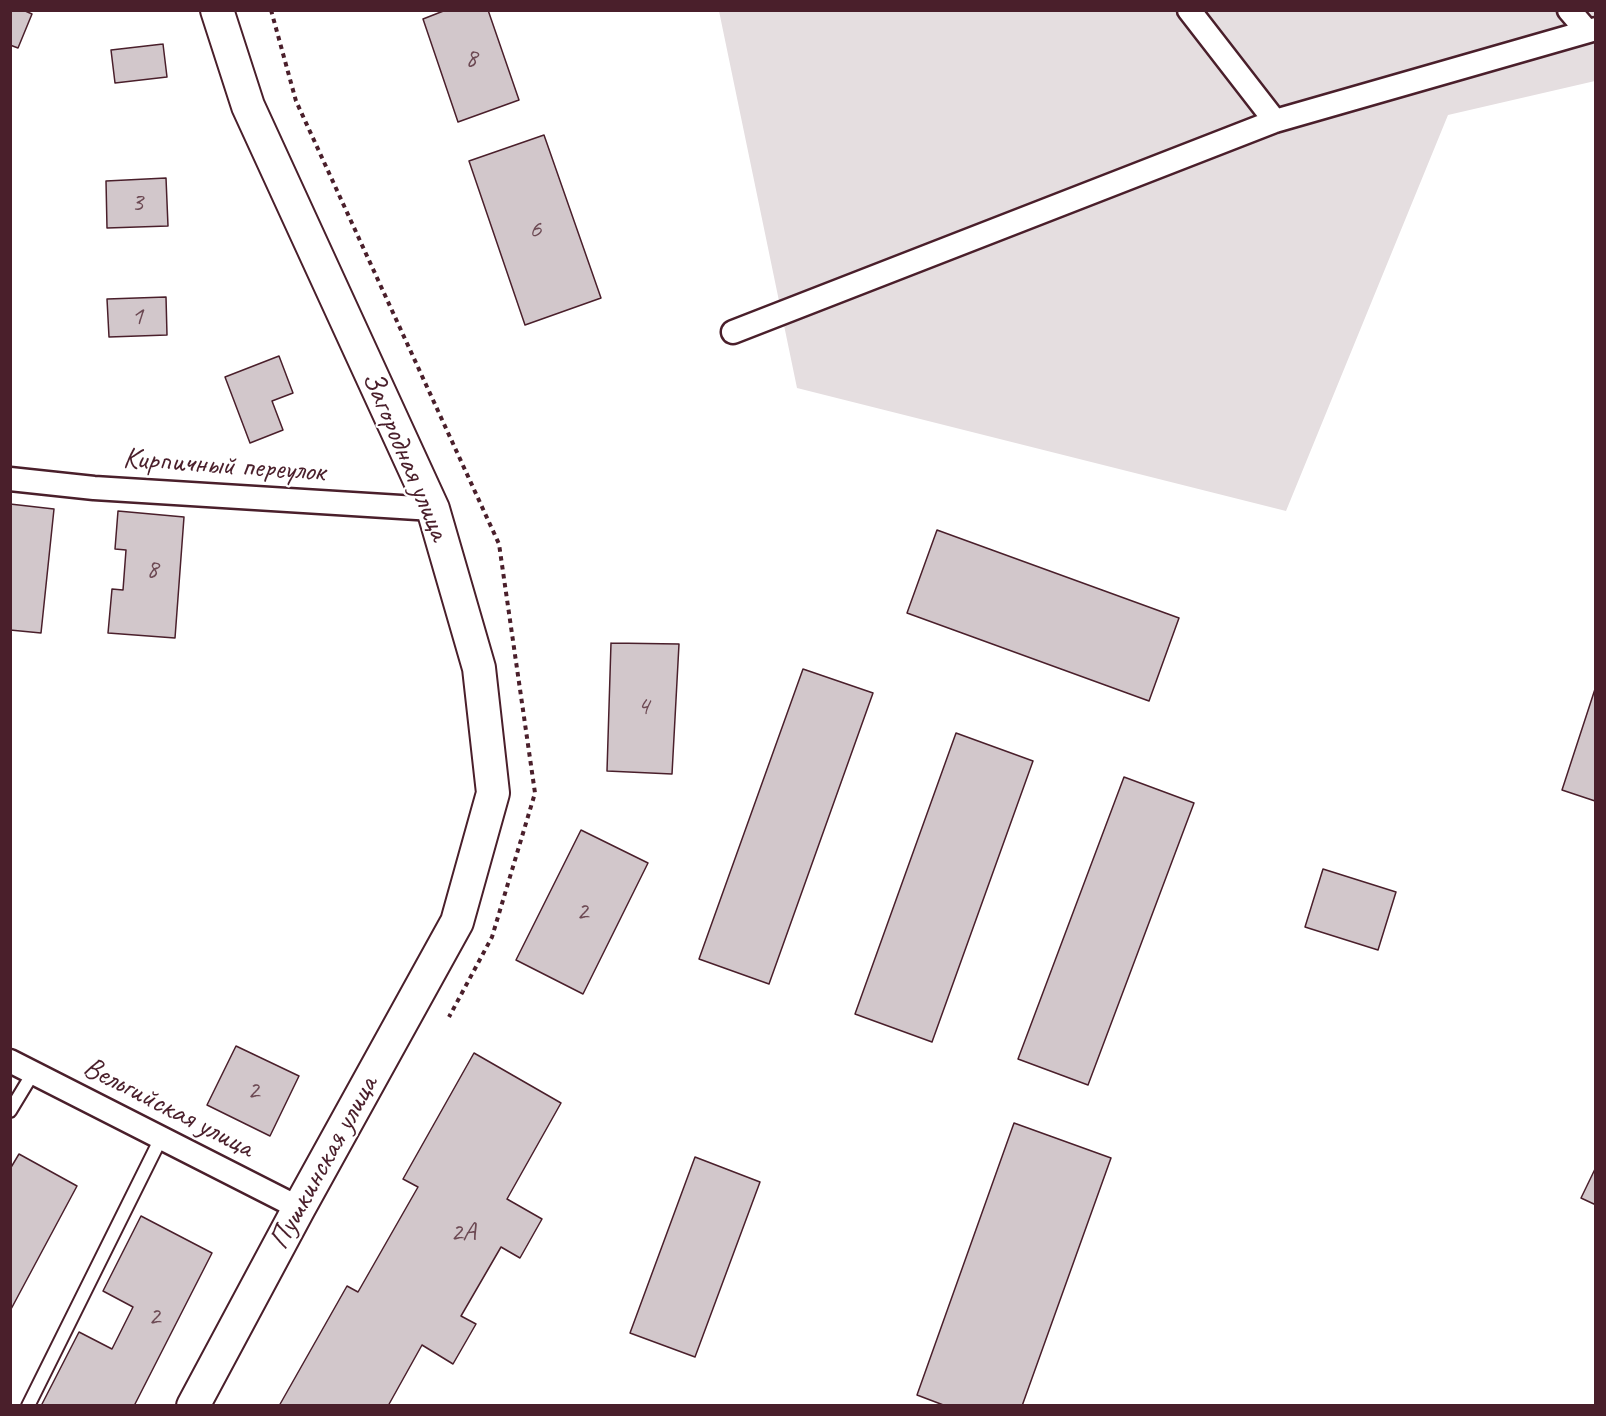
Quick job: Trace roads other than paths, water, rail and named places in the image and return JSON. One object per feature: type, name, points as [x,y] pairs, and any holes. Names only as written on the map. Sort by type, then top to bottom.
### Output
[{"type":"main road","name":"Загородная улица","points":[[218,10],[248,106],[433,509],[479,668],[493,793],[457,922]]},
{"type":"main road","name":"Пушкинская улица","points":[[193,1406],[298,1208],[457,922]]},
{"type":"street","points":[[1190,10],[1275,121]]},
{"type":"street","points":[[1569,10],[1591,30]]},
{"type":"street","points":[[733,333],[1275,121],[1591,30]]},
{"type":"street","name":"Кирпичный переулок","points":[[10,478],[94,488],[433,509]]},
{"type":"street","name":"Вельгийская улица","points":[[10,1061],[298,1208]]},
{"type":"lane","points":[[10,1111],[33,1073]]},
{"type":"lane","points":[[28,1406],[161,1138]]}]
